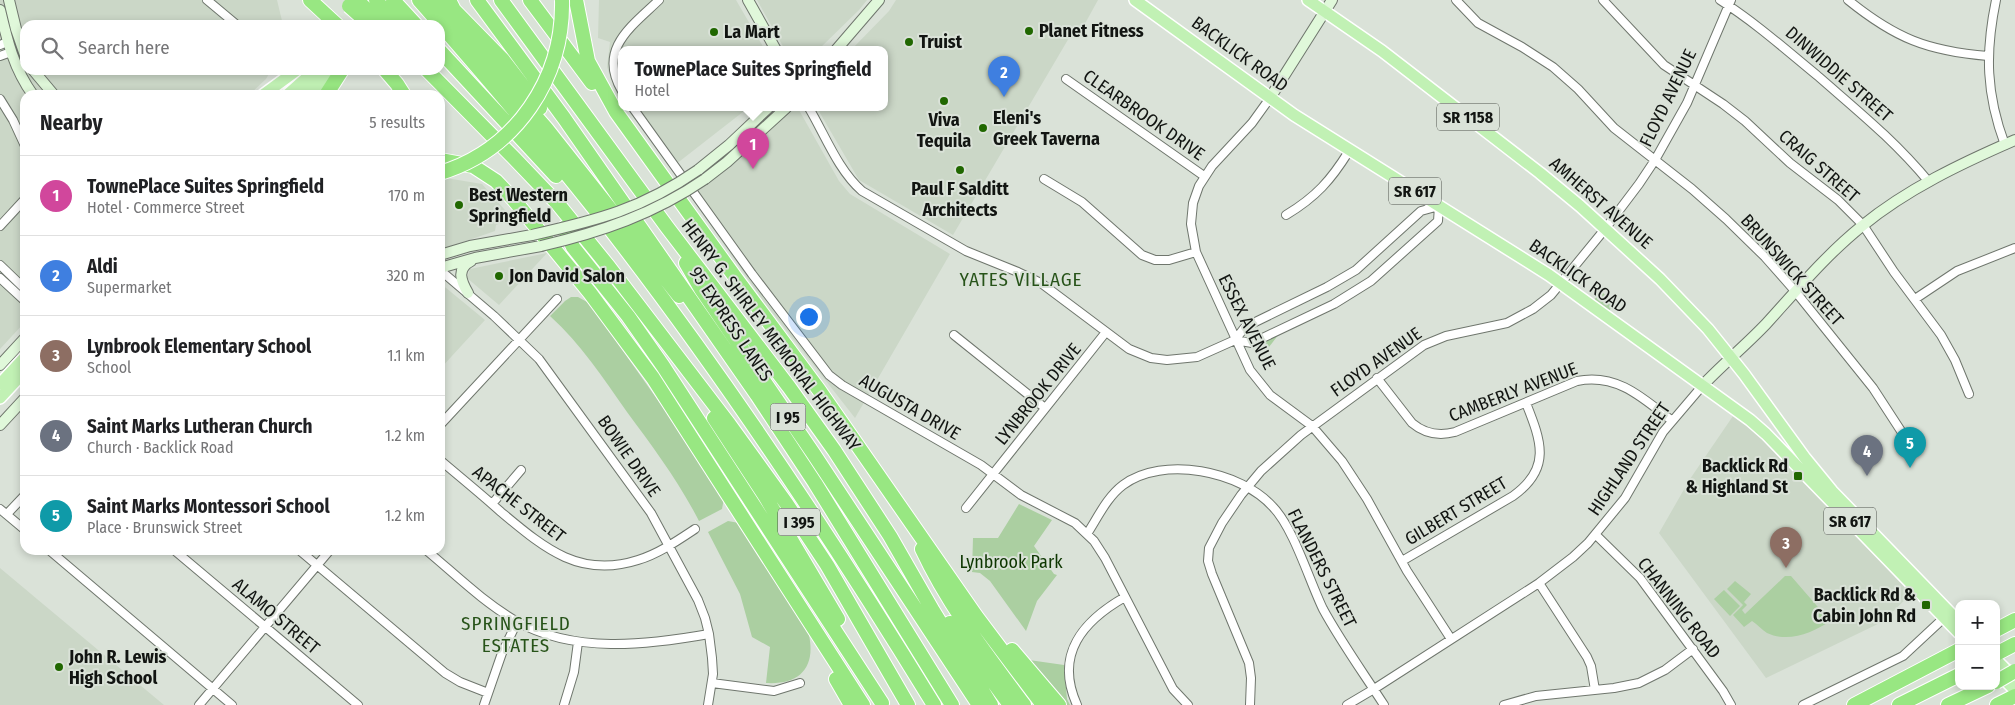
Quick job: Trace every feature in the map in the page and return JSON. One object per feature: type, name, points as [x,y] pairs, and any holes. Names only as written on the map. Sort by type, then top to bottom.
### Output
[{"type":"highway","points":[[310,0],[332,20]]},
{"type":"highway","points":[[376,0],[393,20]]},
{"type":"highway","points":[[393,0],[411,20]]},
{"type":"highway","name":"I 95","points":[[419,0],[439,5],[645,276],[789,477],[934,705]]},
{"type":"highway","name":"95 EXPRESS LANES","points":[[477,0],[564,118],[757,395],[815,483],[952,705]]},
{"type":"highway","name":"HENRY G. SHIRLEY MEMORIAL HIGHWAY","points":[[501,0],[667,227],[810,416],[858,485],[991,705]]},
{"type":"highway","points":[[530,0],[591,83],[616,112],[729,270],[819,390],[976,616],[1043,705]]},
{"type":"highway","points":[[445,171],[468,162],[490,148],[518,124],[533,106],[546,82],[557,49],[562,27],[562,0]]},
{"type":"highway","points":[[576,0],[588,61],[616,112]]},
{"type":"highway","points":[[350,2],[365,20]]},
{"type":"highway","points":[[350,2],[375,20]]},
{"type":"highway","points":[[439,5],[522,100],[595,189],[757,395]]},
{"type":"highway","points":[[445,56],[559,179],[645,276]]},
{"type":"highway","points":[[329,90],[339,75]]},
{"type":"highway","points":[[389,75],[401,90]]},
{"type":"highway","points":[[424,75],[444,90]]},
{"type":"highway","name":"I 395","points":[[435,76],[558,204],[609,267],[672,352],[729,424],[800,524],[852,606],[908,705]]},
{"type":"highway","points":[[445,91],[455,98]]},
{"type":"highway","points":[[445,161],[473,166],[496,182],[514,200],[566,264],[653,378],[863,705]]},
{"type":"highway","name":"I 95","points":[[667,227],[700,288],[813,453],[979,705]]},
{"type":"highway","points":[[566,234],[580,257],[628,316],[663,366],[882,704]]},
{"type":"highway","points":[[672,352],[825,596],[882,704]]},
{"type":"highway","points":[[906,516],[928,563],[950,600],[1024,705]]},
{"type":"highway","points":[[890,536],[1010,705]]},
{"type":"highway","points":[[937,559],[1059,705]]},
{"type":"highway","points":[[786,586],[851,705]]},
{"type":"highway","points":[[2000,628],[2015,620]]},
{"type":"highway","points":[[1854,705],[1955,652]]},
{"type":"highway","points":[[2000,680],[2015,671]]},
{"type":"highway","points":[[1902,704],[1955,677]]},
{"type":"highway","points":[[1948,705],[1980,690]]},
{"type":"highway","points":[[1954,705],[1981,690]]},
{"type":"main road","points":[[9,0],[20,41]]},
{"type":"main road","points":[[375,20],[398,0]]},
{"type":"main road","points":[[393,20],[415,0]]},
{"type":"main road","points":[[748,0],[774,46]]},
{"type":"main road","points":[[840,46],[880,0]]},
{"type":"main road","name":"BACKLICK ROAD","points":[[1135,0],[1270,98],[1350,151],[1561,283],[1703,385],[1766,434],[1947,616],[1955,620]]},
{"type":"main road","name":"AMHERST AVENUE","points":[[1308,0],[1382,51],[1540,173],[1605,229],[1673,292],[1732,358],[1824,481]]},
{"type":"main road","name":"ESSEX AVENUE","points":[[1270,98],[1332,0]]},
{"type":"main road","points":[[0,10],[6,46],[20,73]]},
{"type":"main road","points":[[21,75],[30,90]]},
{"type":"main road","points":[[38,75],[50,90]]},
{"type":"main road","points":[[271,90],[290,75]]},
{"type":"main road","points":[[293,90],[310,75]]},
{"type":"main road","points":[[306,90],[324,75]]},
{"type":"main road","points":[[321,90],[337,75]]},
{"type":"main road","points":[[445,268],[480,257],[541,246],[664,192],[698,170],[729,145],[765,111]]},
{"type":"main road","points":[[445,254],[470,246],[532,235],[566,234],[614,227],[652,211],[705,179],[733,157],[783,111]]},
{"type":"main road","name":"HIGHLAND STREET","points":[[1703,385],[1732,358],[1827,257],[1863,225],[1929,182],[2015,140]]},
{"type":"main road","points":[[468,293],[462,280],[462,270],[466,263],[480,257]]},
{"type":"main road","points":[[0,365],[20,343]]},
{"type":"main road","points":[[0,384],[20,362]]},
{"type":"main road","points":[[0,398],[20,377]]},
{"type":"main road","points":[[0,425],[20,403]]},
{"type":"main road","name":"BACKLICK ROAD","points":[[1824,481],[1947,616],[1955,627]]},
{"type":"main road","points":[[2000,664],[2015,679]]},
{"type":"main road","points":[[2000,675],[2015,690]]},
{"type":"street","points":[[207,0],[230,20]]},
{"type":"street","points":[[618,82],[613,61],[615,51],[623,36],[659,0]]},
{"type":"street","name":"BRUNSWICK STREET","points":[[1456,0],[1478,23],[1522,46],[1553,67],[1578,89],[1614,128],[1726,219],[1765,257],[1795,291],[1873,388],[1901,431]]},
{"type":"street","name":"CRAIG STREET","points":[[1603,0],[1623,19],[1656,58],[1745,121],[1790,163],[1838,200],[1863,225],[1894,272],[1949,348],[1968,394]]},
{"type":"street","name":"DINWIDDIE STREET","points":[[1720,0],[1730,3],[1767,32],[1864,115],[1899,148],[1929,182]]},
{"type":"street","points":[[1848,0],[1884,27],[1913,42],[1944,51],[1988,56]]},
{"type":"street","points":[[1996,0],[1988,56],[1991,101],[2004,145]]},
{"type":"street","name":"FLOYD AVENUE","points":[[1250,705],[1251,678],[1249,663],[1208,562],[1209,548],[1213,538],[1231,508],[1248,486],[1277,455],[1312,426],[1414,351],[1435,340],[1456,333],[1494,327],[1522,316],[1545,301],[1605,229],[1640,184],[1655,160],[1678,120],[1730,3]]},
{"type":"street","points":[[0,56],[6,46]]},
{"type":"street","name":"CLEARBROOK DRIVE","points":[[1066,79],[1204,176]]},
{"type":"street","name":"ESSEX AVENUE","points":[[1270,98],[1252,123],[1204,176],[1196,192],[1192,214],[1192,236],[1196,252],[1246,364],[1270,395],[1312,426],[1355,480],[1402,561],[1451,639]]},
{"type":"street","points":[[0,99],[20,135]]},
{"type":"street","name":"AUGUSTA DRIVE","points":[[635,111],[752,274],[829,375],[842,385],[982,465],[1021,495],[1065,516],[1087,534],[1100,550],[1174,689],[1188,705]]},
{"type":"street","points":[[811,111],[853,183],[862,191],[966,251],[1041,283],[1136,353],[1151,358],[1167,360],[1197,357],[1236,340],[1245,327],[1327,287],[1356,270],[1421,211],[1439,206],[1438,221],[1365,285],[1315,314],[1252,343],[1236,340]]},
{"type":"street","points":[[1286,215],[1302,206],[1322,189],[1350,151]]},
{"type":"street","points":[[1044,180],[1082,202],[1142,255],[1156,260],[1169,260],[1196,252]]},
{"type":"street","points":[[0,226],[20,204]]},
{"type":"street","points":[[1914,299],[1957,271],[2014,250]]},
{"type":"street","points":[[0,265],[20,284]]},
{"type":"street","name":"BOWIE DRIVE","points":[[445,273],[519,340],[552,374],[640,495],[698,600],[709,634],[712,658],[712,684],[708,705]]},
{"type":"street","points":[[0,278],[20,296]]},
{"type":"street","points":[[445,420],[557,300]]},
{"type":"street","name":"LYNBROOK DRIVE","points":[[966,508],[1106,332]]},
{"type":"street","points":[[954,335],[1045,408]]},
{"type":"street","name":"CAMBERLY AVENUE","points":[[1377,378],[1412,424],[1434,434],[1455,432],[1577,381],[1604,379],[1625,386],[1671,420]]},
{"type":"street","name":"HIGHLAND STREET","points":[[1347,705],[1374,690],[1539,582],[1573,557],[1596,535],[1625,498],[1671,420],[1703,385]]},
{"type":"street","name":"GILBERT STREET","points":[[1402,561],[1513,496],[1532,478],[1538,465],[1540,447],[1538,433],[1526,403]]},
{"type":"street","name":"APACHE STREET","points":[[445,464],[546,548],[581,563],[603,566],[627,563],[648,556],[695,529]]},
{"type":"street","points":[[492,504],[521,470]]},
{"type":"street","name":"FLANDERS STREET","points":[[1087,534],[1117,490],[1128,481],[1144,474],[1171,470],[1200,471],[1248,486],[1262,496],[1281,517],[1324,610],[1384,705]]},
{"type":"street","points":[[7,514],[20,500]]},
{"type":"street","points":[[0,509],[20,526]]},
{"type":"street","name":"CHANNING ROAD","points":[[1596,535],[1640,578],[1724,690],[1731,705]]},
{"type":"street","points":[[55,555],[232,705]]},
{"type":"street","name":"ALAMO STREET","points":[[180,555],[358,705]]},
{"type":"street","points":[[305,555],[445,673],[460,682],[488,693]]},
{"type":"street","points":[[199,705],[326,555]]},
{"type":"street","points":[[432,555],[486,600],[517,622],[547,634],[578,642],[643,643],[709,634]]},
{"type":"street","points":[[1539,582],[1587,658],[1591,666],[1595,690]]},
{"type":"street","points":[[1076,705],[1070,688],[1068,672],[1071,655],[1077,640],[1088,624],[1126,597]]},
{"type":"street","points":[[1803,705],[1903,656],[1947,616]]},
{"type":"street","points":[[484,705],[502,653],[517,622]]},
{"type":"street","points":[[564,705],[574,672],[578,642]]},
{"type":"street","points":[[1504,705],[1536,696],[1614,688],[1639,682],[1665,670],[1693,649]]},
{"type":"street","points":[[712,684],[774,691],[800,683]]},
{"type":"shaded area","points":[[0,0],[277,0],[282,20],[20,20],[20,75],[268,75],[254,90],[20,90],[20,327],[0,349]]},
{"type":"shaded area","points":[[599,0],[736,0],[763,46],[618,46],[618,96],[607,67],[610,42],[598,38]]},
{"type":"shaded area","points":[[757,0],[867,0],[822,46],[783,46]]},
{"type":"shaded area","points":[[896,0],[1098,0],[1082,29],[1076,26],[953,235],[859,180],[819,111],[888,111],[888,46],[855,46],[889,11]]},
{"type":"shaded area","points":[[629,111],[744,111],[671,168]]},
{"type":"shaded area","points":[[789,111],[800,111],[839,181],[850,194],[950,254],[855,418],[764,302],[688,193]]},
{"type":"shaded area","points":[[445,178],[482,184],[512,218],[496,225],[495,231],[445,248]]},
{"type":"shaded area","points":[[547,253],[499,305],[467,278],[470,269]]},
{"type":"shaded area","points":[[445,287],[485,320],[445,364]]},
{"type":"shaded area","points":[[1733,416],[1762,437],[1911,594],[1882,622],[1766,678],[1659,533],[1690,479]]},
{"type":"shaded area","name":"John R. Lewis High School","points":[[0,568],[37,599],[164,705],[0,705]]},
{"type":"green space","points":[[1601,291],[1615,304],[1608,312],[1593,301]]},
{"type":"green space","points":[[571,297],[578,297],[589,303],[691,447],[724,498],[722,509],[699,521],[665,465],[600,374],[572,338],[550,316]]},
{"type":"green space","points":[[1279,334],[1259,360],[1258,345]]},
{"type":"green space","name":"Lynbrook Park","points":[[1019,504],[1052,520],[1034,546],[1054,574],[1057,575],[1037,601],[1026,631],[990,581],[980,573],[972,572],[973,538],[998,538]]},
{"type":"green space","points":[[728,521],[739,523],[809,635],[811,647],[807,665],[802,672],[788,681],[766,683],[770,647],[752,637],[740,594],[708,532]]},
{"type":"green space","points":[[1785,576],[1791,576],[1830,621],[1808,633],[1792,637],[1775,636],[1767,633],[1752,621],[1744,627],[1733,615],[1743,605],[1727,589],[1735,581],[1751,594],[1744,602],[1747,605],[1742,610],[1745,614]]},
{"type":"green space","points":[[1724,590],[1740,606],[1730,616],[1714,599]]},
{"type":"green space","points":[[1022,659],[1064,665],[1067,699],[1070,705],[1035,705],[1018,691]]},
{"type":"place","name":"Planet Fitness","points":[[1029,31]]},
{"type":"place","name":"La Mart","points":[[714,32]]},
{"type":"place","name":"Truist","points":[[909,42]]},
{"type":"place","name":"Aldi","points":[[1004,97]]},
{"type":"place","name":"Viva Tequila","points":[[944,101]]},
{"type":"place","name":"Eleni's Greek Taverna","points":[[983,128]]},
{"type":"place","name":"TownePlace Suites Springfield","points":[[753,169]]},
{"type":"place","name":"Paul F Salditt Architects","points":[[960,170]]},
{"type":"place","name":"Best Western Springfield","points":[[459,205]]},
{"type":"place","name":"Jon David Salon","points":[[499,276]]},
{"type":"place","name":"Saint Marks Montessori School","points":[[1910,468]]},
{"type":"place","name":"Backlick Rd & Highland St","points":[[1798,476]]},
{"type":"place","name":"Saint Marks Lutheran Church","points":[[1867,476]]},
{"type":"place","name":"Lynbrook Elementary School","points":[[1786,568]]},
{"type":"place","name":"Backlick Rd & Cabin John Rd","points":[[1926,605]]},
{"type":"place","name":"John R. Lewis High School","points":[[59,667]]},
{"type":"district","name":"YATES VILLAGE","points":[[1021,279]]},
{"type":"district","name":"SPRINGFIELD ESTATES","points":[[516,634]]}]
